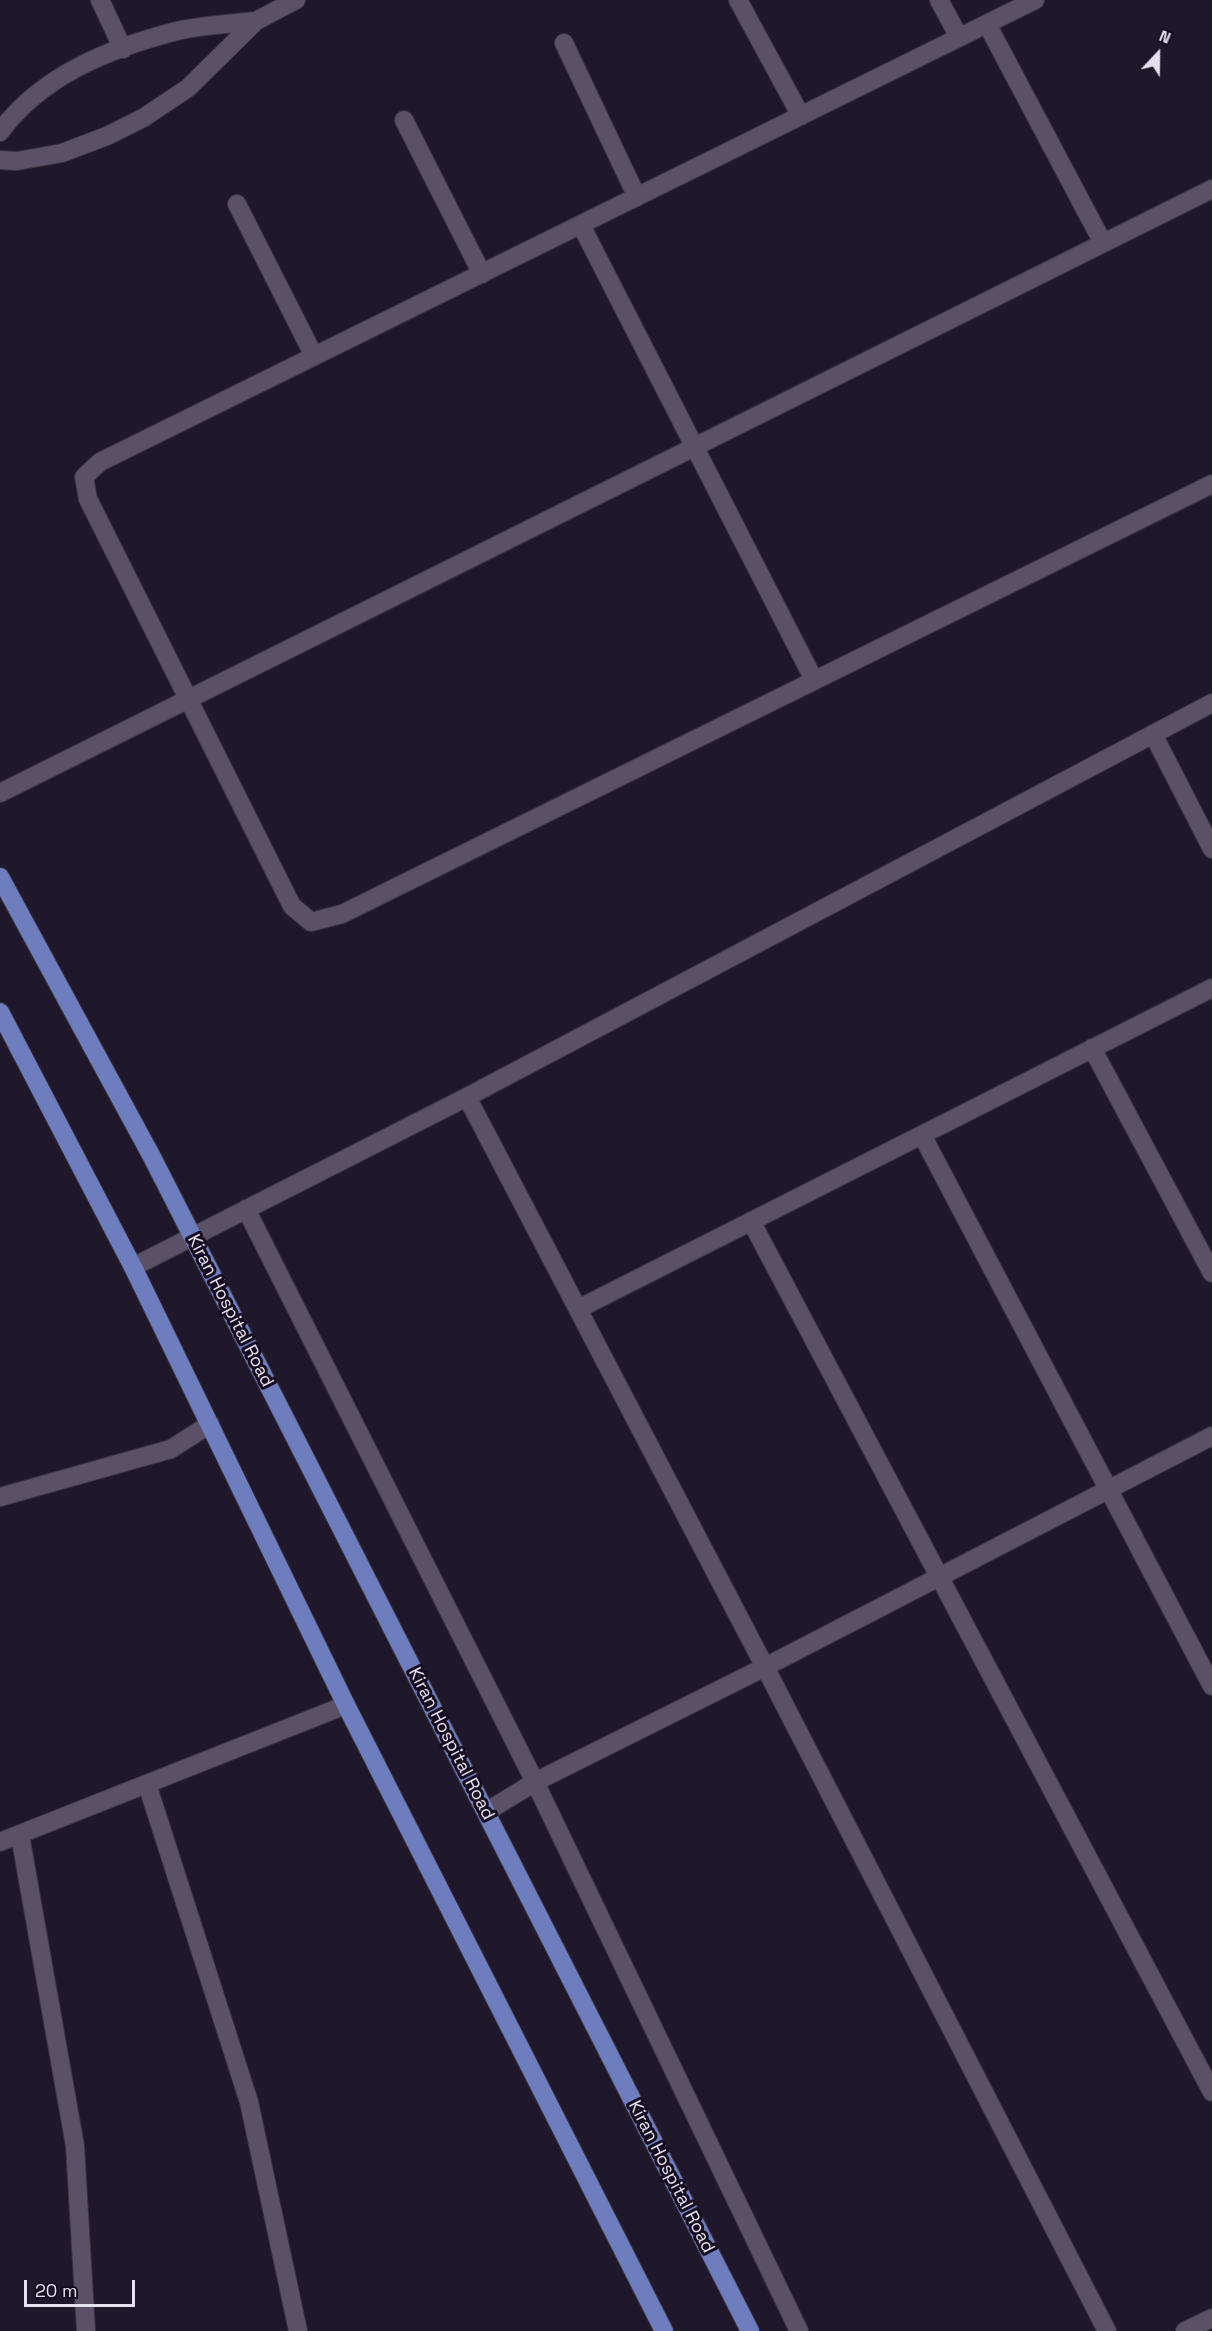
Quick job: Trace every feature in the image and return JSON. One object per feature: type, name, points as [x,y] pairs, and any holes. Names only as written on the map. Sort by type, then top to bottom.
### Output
[{"type":"main road","name":"Kiran Hospital Road","points":[[0,876],[152,1157],[750,2331]]},
{"type":"main road","points":[[0,1012],[133,1267],[346,1705],[664,2331]]},
{"type":"street","points":[[100,0],[123,49]]},
{"type":"street","points":[[0,160],[17,161],[62,153],[107,136],[143,118],[188,88],[256,21],[296,0]]},
{"type":"street","points":[[738,0],[801,116]]},
{"type":"street","points":[[939,0],[959,37]]},
{"type":"street","points":[[1035,0],[100,462],[84,477],[88,499],[292,906],[311,922],[342,914],[1212,484]]},
{"type":"street","points":[[0,132],[24,102],[84,63],[175,31],[256,21]]},
{"type":"street","points":[[987,24],[1103,243]]},
{"type":"street","points":[[564,43],[637,197]]},
{"type":"street","points":[[404,120],[482,274]]},
{"type":"street","points":[[0,793],[1212,189]]},
{"type":"street","points":[[237,204],[314,356]]},
{"type":"street","points":[[581,225],[814,681]]},
{"type":"street","points":[[133,1267],[466,1097],[1212,703]]},
{"type":"street","points":[[1153,734],[1212,849]]},
{"type":"street","points":[[578,1309],[1212,988]]},
{"type":"street","points":[[1092,1048],[1212,1273]]},
{"type":"street","points":[[466,1097],[765,1667],[1107,2331]]},
{"type":"street","points":[[922,1135],[1212,1686]]},
{"type":"street","points":[[246,1209],[535,1782],[799,2331]]},
{"type":"street","points":[[751,1221],[1212,2092]]},
{"type":"street","points":[[0,1497],[171,1449],[210,1424]]},
{"type":"street","points":[[486,1812],[535,1782],[765,1667],[1212,1436]]},
{"type":"street","points":[[0,1842],[346,1705]]},
{"type":"street","points":[[147,1784],[249,2102],[298,2331]]},
{"type":"street","points":[[20,1834],[75,2146],[86,2331]]},
{"type":"street","points":[[1185,2331],[1212,2318]]}]
